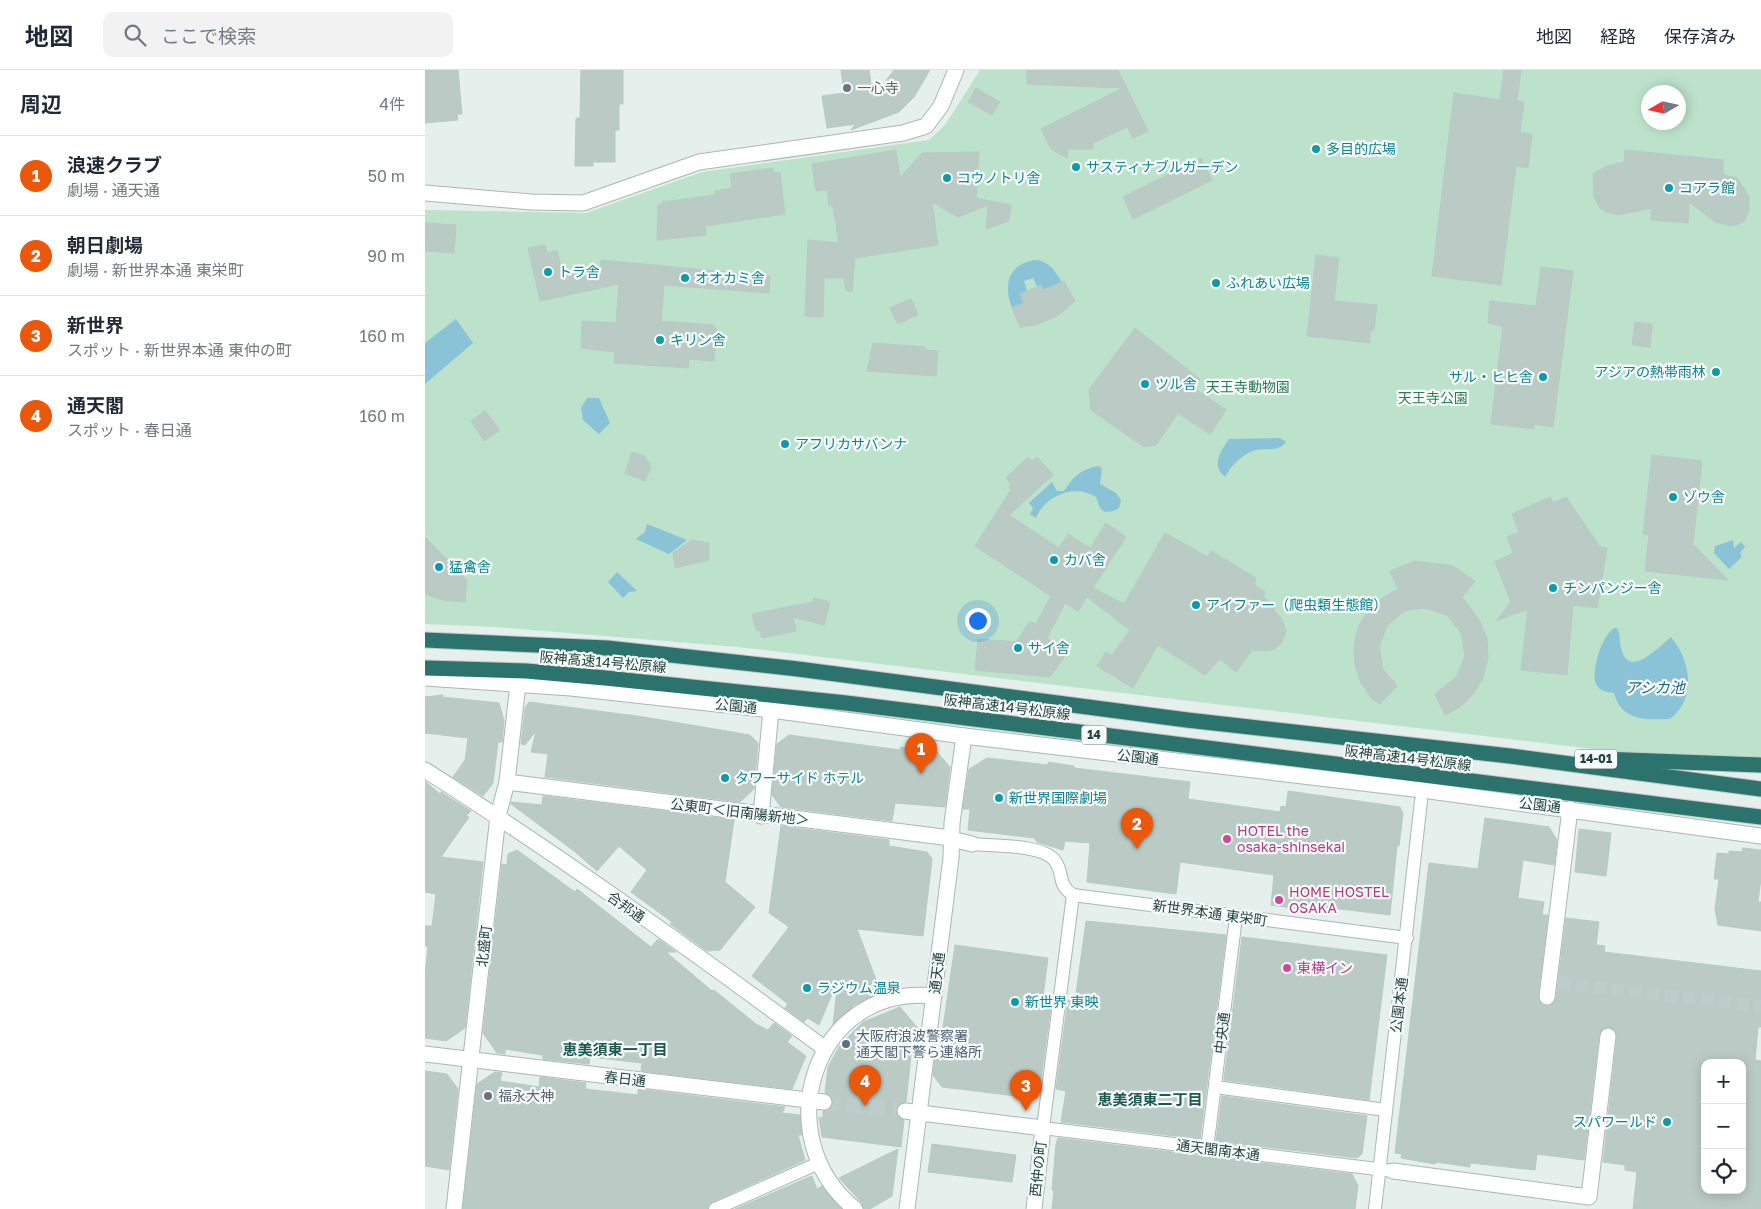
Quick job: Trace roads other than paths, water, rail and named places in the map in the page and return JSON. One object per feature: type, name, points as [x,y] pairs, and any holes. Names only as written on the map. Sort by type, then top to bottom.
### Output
[{"type":"highway","name":"阪神高速14号松原線","points":[[425,640],[607,648],[798,669],[1187,720],[1510,756],[1761,789]]},
{"type":"highway","name":"阪神高速14号松原線","points":[[425,668],[526,671],[847,702],[1761,818]]},
{"type":"highway","name":"14-01","points":[[1510,756],[1761,765]]},
{"type":"street","points":[[425,194],[531,202],[583,203],[699,162],[903,133],[926,126],[941,106],[957,70]]},
{"type":"street","name":"公園通","points":[[425,678],[518,684],[771,710],[964,736],[1570,809],[1761,836]]},
{"type":"street","name":"北盛町","points":[[454,1209],[499,816],[507,782],[518,684]]},
{"type":"street","points":[[761,816],[771,710]]},
{"type":"street","name":"通天通","points":[[907,1209],[912,1112],[934,996],[964,736]]},
{"type":"street","name":"合邦通","points":[[425,770],[499,816],[716,968],[824,1048]]},
{"type":"street","name":"公東町＜旧南陽新地＞","points":[[507,782],[761,816],[943,837],[972,844]]},
{"type":"street","name":"公園本通","points":[[1375,1209],[1386,1170],[1386,1110],[1407,938],[1421,801]]},
{"type":"street","points":[[1551,987],[1570,809]]},
{"type":"street","points":[[912,1112],[1043,1128],[1073,895],[1064,888],[1057,864],[1050,855],[1028,849],[972,844]]},
{"type":"street","name":"新世界本通 東栄町","points":[[1073,895],[1407,938]]},
{"type":"street","name":"中央通","points":[[1207,1149],[1237,917]]},
{"type":"street","points":[[855,1209],[839,1196],[819,1163],[810,1132],[817,1101],[812,1082],[824,1048],[849,1020],[864,1010],[892,999],[908,996],[934,996]]},
{"type":"street","points":[[1386,1170],[1589,1197],[1608,1036]]},
{"type":"street","name":"春日通","points":[[425,1054],[817,1101]]},
{"type":"street","points":[[1215,1087],[1386,1110]]},
{"type":"street","name":"通天閣南本通","points":[[1043,1128],[1386,1170]]},
{"type":"street","name":"西仲の町","points":[[1034,1209],[1043,1128]]},
{"type":"street","points":[[715,1209],[819,1163]]},
{"type":"water","points":[[1034,260],[1048,264],[1062,282],[1043,290],[1041,285],[1037,286],[1033,278],[1024,281],[1027,291],[1020,294],[1024,303],[1012,308],[1008,292],[1010,277],[1018,266]]},
{"type":"water","points":[[456,319],[473,343],[425,384],[425,343]]},
{"type":"water","points":[[587,398],[599,398],[610,423],[599,434],[583,420],[581,408]]},
{"type":"water","points":[[1280,438],[1286,442],[1283,445],[1272,449],[1256,450],[1247,454],[1238,460],[1225,477],[1218,468],[1218,459],[1229,439]]},
{"type":"water","points":[[1098,466],[1102,468],[1100,484],[1116,493],[1121,500],[1119,508],[1114,511],[1105,512],[1100,508],[1096,497],[1079,491],[1061,494],[1053,498],[1040,510],[1036,518],[1030,514],[1033,508],[1029,503],[1052,482],[1057,491],[1064,491],[1078,474]]},
{"type":"water","points":[[647,524],[687,540],[669,554],[636,539],[645,532]]},
{"type":"water","points":[[1733,540],[1734,548],[1741,542],[1745,547],[1740,553],[1742,557],[1729,569],[1714,553],[1715,546]]},
{"type":"water","points":[[617,572],[637,591],[629,592],[623,598],[608,582]]},
{"type":"water","name":"アシカ池","points":[[1614,628],[1617,628],[1622,651],[1626,659],[1631,662],[1645,658],[1671,637],[1678,647],[1687,668],[1687,690],[1679,710],[1670,719],[1644,719],[1628,714],[1617,702],[1614,693],[1603,691],[1597,686],[1595,678],[1596,662],[1605,638]]},
{"type":"tunnel","points":[[1558,983],[1761,1006]]},
{"type":"tunnel","points":[[824,1102],[905,1111]]},
{"type":"place","name":"一心寺","points":[[847,88]]},
{"type":"place","name":"多目的広場","points":[[1316,149]]},
{"type":"place","name":"サスティナブルガーデン","points":[[1076,167]]},
{"type":"place","name":"コウノトリ舎","points":[[947,178]]},
{"type":"place","name":"コアラ館","points":[[1669,188]]},
{"type":"place","name":"トラ舎","points":[[548,272]]},
{"type":"place","name":"オオカミ舎","points":[[685,278]]},
{"type":"place","name":"ふれあい広場","points":[[1216,283]]},
{"type":"place","name":"キリン舎","points":[[660,340]]},
{"type":"place","name":"アジアの熱帯雨林","points":[[1716,372]]},
{"type":"place","name":"サル・ヒヒ舎","points":[[1543,377]]},
{"type":"place","name":"ツル舎","points":[[1145,384]]},
{"type":"place","name":"アフリカサバンナ","points":[[785,444]]},
{"type":"place","name":"ゾウ舎","points":[[1673,497]]},
{"type":"place","name":"カバ舎","points":[[1054,560]]},
{"type":"place","name":"猛禽舎","points":[[439,567]]},
{"type":"place","name":"チンパンジー舎","points":[[1553,588]]},
{"type":"place","name":"アイファー（爬虫類生態館）","points":[[1196,605]]},
{"type":"place","name":"サイ舎","points":[[1018,648]]},
{"type":"place","name":"浪速クラブ","points":[[921,774]]},
{"type":"place","name":"タワーサイド ホテル","points":[[725,778]]},
{"type":"place","name":"新世界国際劇場","points":[[999,798]]},
{"type":"place","name":"HOTEL the osaka-shinsekai","points":[[1227,839]]},
{"type":"place","name":"朝日劇場","points":[[1137,849]]},
{"type":"place","name":"HOME HOSTEL OSAKA","points":[[1279,900]]},
{"type":"place","name":"東横イン","points":[[1287,968]]},
{"type":"place","name":"ラジウム温泉","points":[[807,988]]},
{"type":"place","name":"新世界 東映","points":[[1015,1002]]},
{"type":"place","name":"大阪府浪波警察署 通天閣下警ら連絡所","points":[[846,1044]]},
{"type":"place","name":"福永大神","points":[[488,1096]]},
{"type":"place","name":"通天閣","points":[[865,1106]]},
{"type":"place","name":"新世界","points":[[1026,1111]]},
{"type":"place","name":"スパワールド","points":[[1667,1122]]},
{"type":"district","name":"恵美須東一丁目","points":[[615,1050]]},
{"type":"district","name":"恵美須東二丁目","points":[[1150,1100]]},
{"type":"park label","name":"天王寺動物園","points":[[1248,387]]},
{"type":"park label","name":"天王寺公園","points":[[1433,398]]}]
